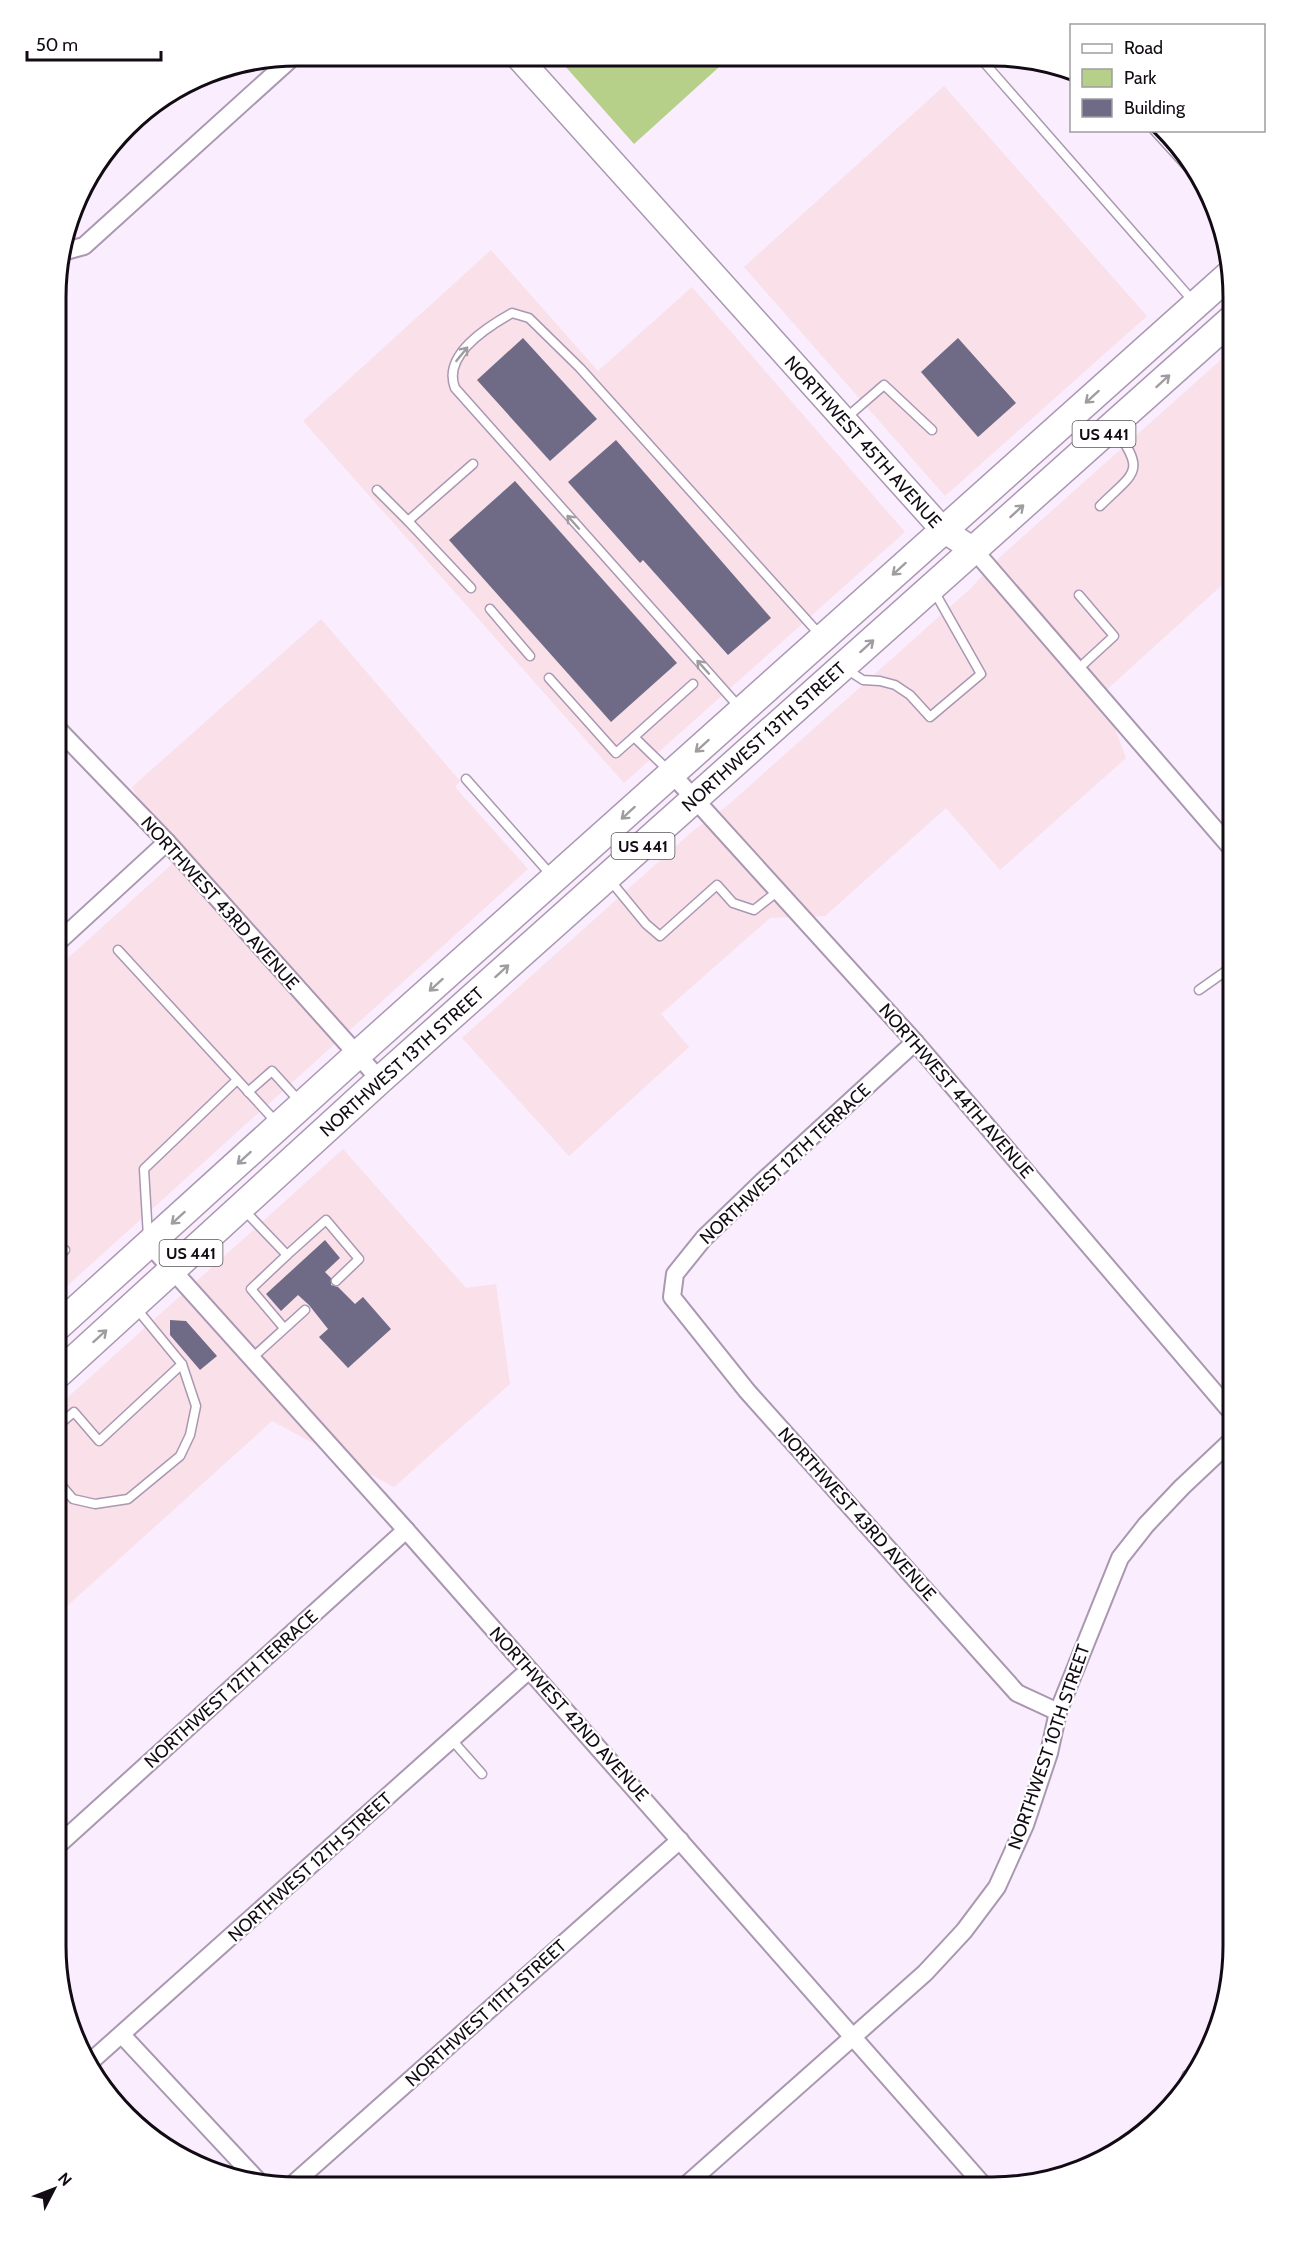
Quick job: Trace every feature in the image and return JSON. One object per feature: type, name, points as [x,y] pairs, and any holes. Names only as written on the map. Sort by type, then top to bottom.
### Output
[{"type":"main road","name":"NORTHWEST 13TH STREET","points":[[66,1319],[554,878],[1223,280]]},
{"type":"main road","points":[[1206,342],[1204,328],[1211,316],[1223,305]]},
{"type":"main road","name":"NORTHWEST 13TH STREET","points":[[66,1367],[380,1080],[1223,327]]},
{"type":"street","points":[[71,250],[84,246],[283,66]]},
{"type":"street","name":"NORTHWEST 45TH AVENUE","points":[[526,66],[943,530],[974,550],[1223,838]]},
{"type":"street","name":"NORTHWEST 43RD AVENUE","points":[[66,737],[167,842],[380,1080]]},
{"type":"street","name":"NORTHWEST 44TH AVENUE","points":[[671,774],[915,1042],[1223,1402]]},
{"type":"street","points":[[66,935],[167,842]]},
{"type":"street","name":"NORTHWEST 12TH TERRACE","points":[[672,1297],[675,1274],[704,1238],[915,1042]]},
{"type":"street","name":"NORTHWEST 42ND AVENUE","points":[[149,1244],[406,1530],[976,2177]]},
{"type":"street","name":"NORTHWEST 43RD AVENUE","points":[[672,1297],[747,1391],[1017,1693],[1058,1712]]},
{"type":"street","name":"NORTHWEST 10TH STREET","points":[[695,2177],[925,1973],[964,1931],[997,1887],[1025,1825],[1049,1753],[1058,1712],[1120,1558],[1175,1495],[1223,1449]]},
{"type":"street","name":"NORTHWEST 12TH TERRACE","points":[[66,1838],[406,1530]]},
{"type":"street","name":"NORTHWEST 12TH STREET","points":[[95,2058],[529,1670]]},
{"type":"street","name":"NORTHWEST 11TH STREET","points":[[302,2177],[680,1840]]},
{"type":"street","points":[[122,2035],[250,2173]]},
{"type":"lane","points":[[987,66],[1196,304]]},
{"type":"lane","points":[[742,710],[455,388],[451,378],[454,364],[466,348],[492,325],[512,313],[529,318],[580,368],[823,638]]},
{"type":"lane","points":[[843,420],[884,385],[932,430]]},
{"type":"lane","points":[[1100,506],[1132,474],[1135,463],[1130,450],[1113,426]]},
{"type":"lane","points":[[408,521],[473,464]]},
{"type":"lane","points":[[377,490],[471,588]]},
{"type":"lane","points":[[843,667],[863,680],[894,685],[910,695],[930,717],[981,674],[932,588]]},
{"type":"lane","points":[[1077,670],[1114,636],[1079,595]]},
{"type":"lane","points":[[490,609],[530,656]]},
{"type":"lane","points":[[549,678],[616,753],[693,684]]},
{"type":"lane","points":[[634,737],[671,774]]},
{"type":"lane","points":[[466,779],[554,878]]},
{"type":"lane","points":[[607,878],[646,924],[660,936],[717,885],[733,903],[754,910],[778,891]]},
{"type":"lane","points":[[118,950],[279,1126]]},
{"type":"lane","points":[[1199,990],[1223,973]]},
{"type":"lane","points":[[248,1092],[272,1071],[302,1105]]},
{"type":"lane","points":[[149,1244],[144,1169],[237,1080]]},
{"type":"lane","points":[[242,1207],[286,1256]]},
{"type":"lane","points":[[284,1328],[251,1289],[326,1220],[359,1259],[336,1281]]},
{"type":"lane","points":[[66,1491],[73,1499],[95,1504],[128,1499],[180,1456],[190,1436],[196,1406],[182,1364],[134,1306]]},
{"type":"lane","points":[[251,1359],[305,1310]]},
{"type":"lane","points":[[66,1419],[74,1412],[99,1441],[182,1364]]},
{"type":"lane","points":[[452,1740],[482,1774]]},
{"type":"shaded area","points":[[944,86],[1147,316],[945,496],[744,267]]},
{"type":"shaded area","points":[[491,250],[598,371],[692,287],[905,532],[624,783],[303,421]]},
{"type":"shaded area","points":[[1223,358],[1223,584],[1102,694],[1126,758],[1000,870],[946,808],[825,916],[770,918],[661,1014],[689,1047],[569,1156],[462,1038],[694,830],[727,806],[970,589],[1000,557]]},
{"type":"shaded area","points":[[321,619],[460,781],[455,787],[528,869],[66,1287],[66,960],[172,864],[132,787]]},
{"type":"shaded area","points":[[343,1149],[466,1288],[496,1284],[510,1384],[394,1487],[272,1421],[66,1607],[66,1399]]},
{"type":"green space","points":[[565,66],[720,66],[634,144]]},
{"type":"building","points":[[523,338],[597,419],[550,461],[477,380]]},
{"type":"building","points":[[958,338],[1016,403],[978,437],[921,372]]},
{"type":"building","points":[[616,440],[771,618],[728,655],[643,560],[640,563],[568,482]]},
{"type":"building","points":[[515,481],[677,663],[611,722],[449,540]]},
{"type":"building","points":[[325,1240],[340,1258],[325,1272],[331,1278],[331,1285],[338,1287],[355,1304],[363,1297],[391,1329],[348,1368],[319,1337],[328,1329],[298,1295],[281,1311],[266,1294]]},
{"type":"building","points":[[170,1320],[186,1321],[217,1356],[200,1370],[170,1335]]}]
